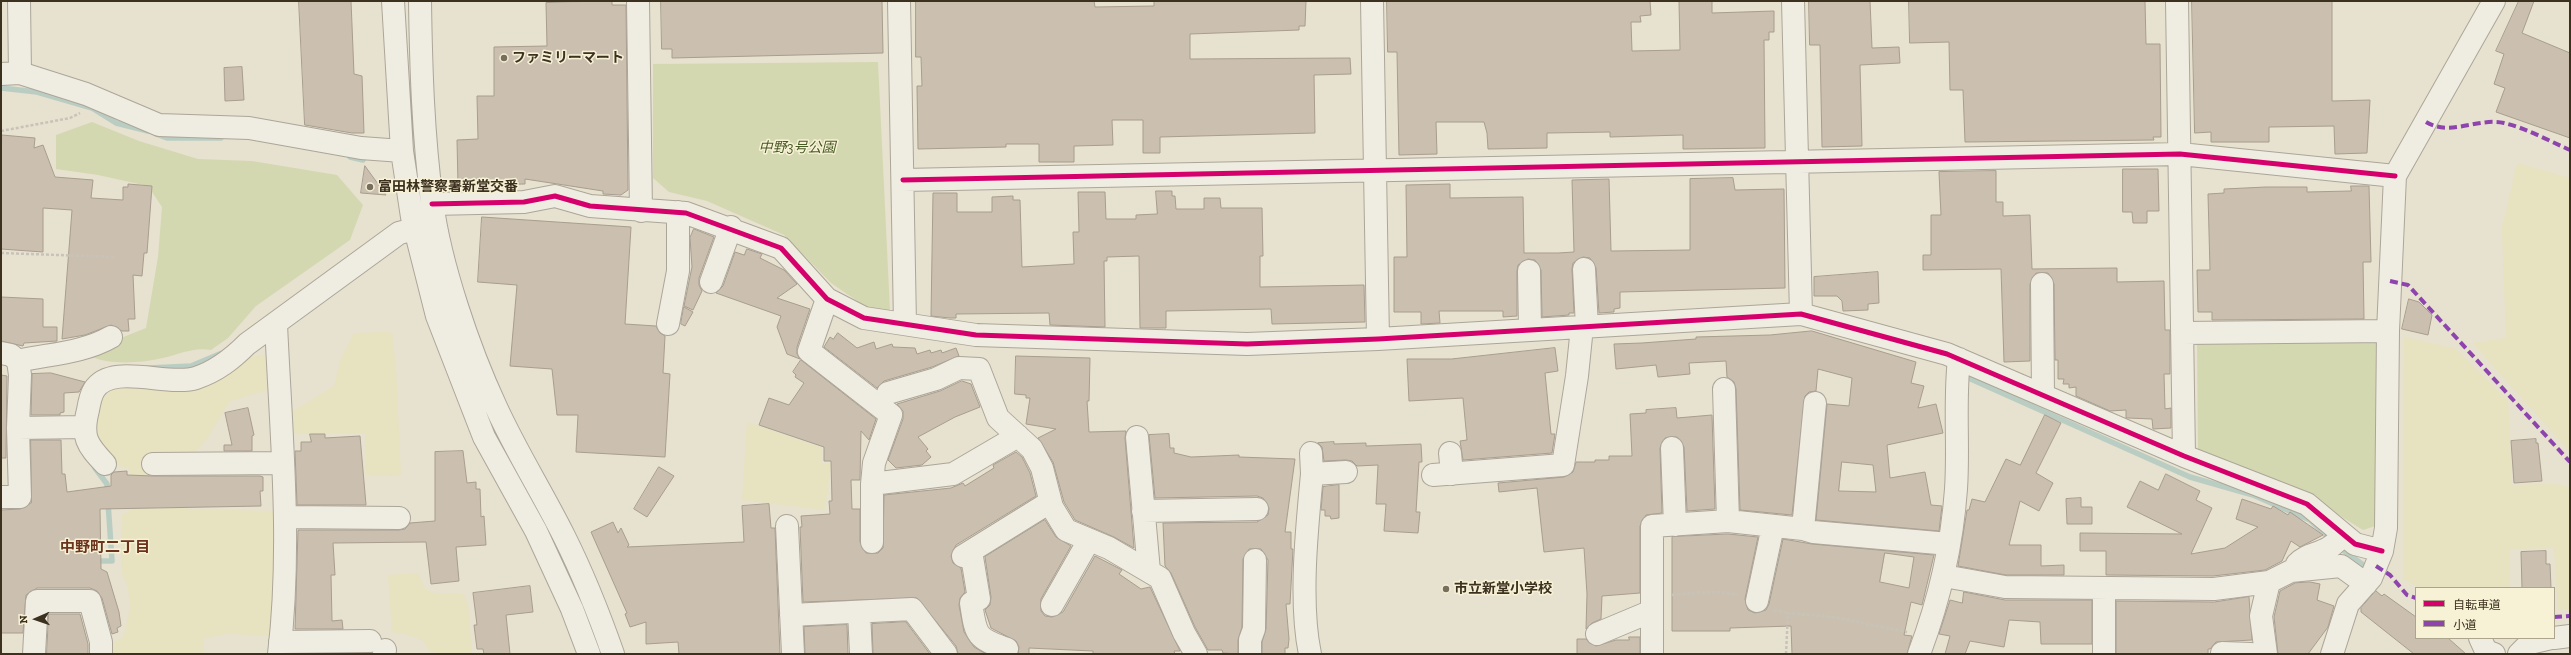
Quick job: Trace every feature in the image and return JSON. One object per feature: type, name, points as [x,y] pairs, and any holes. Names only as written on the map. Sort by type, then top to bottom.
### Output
[{"type":"street","points":[[19,1],[10,74],[99,100],[159,126],[248,128],[361,148],[402,151]]},
{"type":"street","points":[[393,1],[402,151],[416,229],[437,316],[484,437],[536,531],[572,609],[589,654]]},
{"type":"street","points":[[420,1],[424,128],[432,204],[451,284],[481,372],[496,406],[564,537],[602,620],[613,654]]},
{"type":"street","points":[[638,1],[641,211]]},
{"type":"street","points":[[899,1],[905,324]]},
{"type":"street","points":[[1372,1],[1378,339]]},
{"type":"street","points":[[1793,1],[1801,314]]},
{"type":"street","points":[[2177,1],[2184,456]]},
{"type":"street","points":[[2332,654],[2348,604],[2371,578],[2382,550],[2386,528],[2388,331],[2395,176],[2494,1]]},
{"type":"street","points":[[903,180],[2180,154],[2395,176]]},
{"type":"street","points":[[432,204],[524,202],[555,196],[590,206],[641,211],[678,212],[731,228],[781,248],[827,299],[864,318],[976,335],[1231,344],[1378,339],[1530,330],[1583,333],[1801,314],[2043,395],[2184,456],[2307,504],[2339,540],[2382,550]]},
{"type":"street","points":[[668,324],[678,271],[678,212]]},
{"type":"street","points":[[711,282],[731,228]]},
{"type":"street","points":[[105,464],[90,448],[80,427],[94,390],[105,379],[120,376],[168,381],[195,378],[227,363],[247,344],[399,233],[416,229]]},
{"type":"street","points":[[1445,467],[1563,465],[1583,333],[1584,269]]},
{"type":"street","points":[[1529,271],[1530,330]]},
{"type":"street","points":[[2042,284],[2043,395]]},
{"type":"street","points":[[827,299],[809,351],[890,415],[874,463],[872,484],[872,542]]},
{"type":"street","points":[[276,324],[285,517],[284,610],[280,648],[380,648]]},
{"type":"street","points":[[2182,333],[2388,331]]},
{"type":"street","points":[[1,497],[20,497],[18,428],[20,375],[9,357],[72,352],[97,345],[111,337]]},
{"type":"street","points":[[1922,645],[1944,576],[1949,544],[1956,488],[1959,366]]},
{"type":"street","points":[[888,393],[936,379],[959,368],[980,369],[998,418],[1032,449],[1042,468],[1050,502],[1066,530],[1088,542],[1109,548],[1138,567],[1149,571],[1160,578],[1184,633],[1196,654]]},
{"type":"street","points":[[1724,389],[1728,522]]},
{"type":"street","points":[[1803,529],[1814,404]]},
{"type":"street","points":[[18,428],[80,427]]},
{"type":"street","points":[[872,484],[953,474],[1018,436]]},
{"type":"street","points":[[1137,437],[1149,571]]},
{"type":"street","points":[[1672,448],[1675,525]]},
{"type":"street","points":[[153,464],[282,463]]},
{"type":"street","points":[[1310,654],[1297,617],[1308,518],[1312,463],[1346,472]]},
{"type":"street","points":[[1007,649],[980,638],[975,628],[971,603],[979,599],[967,554],[1050,502]]},
{"type":"street","points":[[1144,511],[1257,509]]},
{"type":"street","points":[[285,517],[399,518]]},
{"type":"street","points":[[1652,654],[1652,526],[1728,522],[1803,529],[1813,532],[1949,544]]},
{"type":"street","points":[[787,526],[793,654]]},
{"type":"street","points":[[1757,601],[1773,526]]},
{"type":"street","points":[[1944,576],[2005,587],[2214,589],[2269,582],[2291,571],[2302,560],[2324,552],[2339,540]]},
{"type":"street","points":[[1052,605],[1088,542]]},
{"type":"street","points":[[1250,654],[1250,640],[1254,629],[1255,560]]},
{"type":"street","points":[[2291,571],[2342,566],[2366,584]]},
{"type":"street","points":[[2266,654],[2261,616],[2269,582]]},
{"type":"street","points":[[2104,588],[2104,654]]},
{"type":"street","points":[[34,654],[37,601],[90,600],[101,642],[101,654]]},
{"type":"street","points":[[1596,634],[1623,631],[1652,606]]},
{"type":"street","points":[[791,615],[912,609],[946,654]]},
{"type":"street","points":[[859,612],[861,654]]},
{"type":"street","points":[[2555,638],[2570,636]]},
{"type":"street","points":[[2480,639],[2486,651],[2494,654]]},
{"type":"street","points":[[2519,654],[2530,643],[2547,639]]},
{"type":"street","points":[[2222,653],[2252,654]]},
{"type":"path","points":[[1,131],[70,118],[89,109],[99,100]]},
{"type":"path","points":[[1,253],[114,257]]},
{"type":"path","points":[[1652,606],[1700,591],[1724,592],[1757,601],[1773,610],[1788,613],[1834,617],[1922,645]]},
{"type":"path","points":[[1786,654],[1788,613]]},
{"type":"shaded area","points":[[2517,163],[2570,178],[2570,452],[2473,343],[2506,338],[2502,228]]},
{"type":"shaded area","points":[[392,332],[396,369],[401,476],[366,475],[365,433],[290,434],[290,413],[334,386],[340,361],[354,333]]},
{"type":"shaded area","points":[[2404,337],[2456,349],[2508,401],[2512,485],[2553,484],[2570,487],[2570,609],[2558,610],[2554,548],[2510,549],[2510,587],[2419,587],[2403,579]]},
{"type":"shaded area","points":[[265,355],[267,390],[230,401],[207,439],[191,457],[151,458],[151,509],[184,506],[188,509],[274,511],[277,535],[275,636],[227,634],[204,638],[203,654],[113,654],[110,646],[124,636],[130,608],[128,587],[121,572],[122,514],[130,512],[129,468],[107,463],[98,443],[94,421],[100,403],[112,389],[182,387],[249,357]]},
{"type":"shaded area","points":[[747,422],[822,448],[821,463],[831,464],[825,510],[742,500]]},
{"type":"shaded area","points":[[418,573],[424,588],[434,593],[464,594],[468,606],[472,654],[444,654],[429,651],[424,641],[409,635],[392,632],[388,575]]},
{"type":"green space","name":"中野3号公園","points":[[878,62],[890,311],[866,307],[831,283],[784,235],[707,201],[669,192],[653,178],[653,64]]},
{"type":"green space","points":[[92,122],[139,141],[198,159],[252,161],[337,175],[363,205],[350,240],[256,306],[228,338],[211,350],[199,349],[163,358],[136,362],[108,361],[92,357],[121,338],[146,328],[158,257],[162,207],[148,186],[98,175],[56,169],[56,135]]},
{"type":"green space","points":[[2197,343],[2376,343],[2379,353],[2375,526],[2363,530],[2295,488],[2198,451]]},
{"type":"building","points":[[299,1],[351,1],[354,74],[362,76],[364,133],[352,133],[305,125]]},
{"type":"building","points":[[612,1],[612,5],[626,5],[628,190],[621,195],[603,194],[603,191],[525,179],[525,184],[458,185],[457,140],[478,139],[477,96],[494,96],[494,47],[547,46],[546,3]]},
{"type":"building","points":[[661,1],[882,1],[883,53],[672,58],[672,49],[662,49]]},
{"type":"building","points":[[916,1],[1094,1],[1095,7],[1154,6],[1154,1],[1306,1],[1305,26],[1299,26],[1299,30],[1190,34],[1190,59],[1350,58],[1351,74],[1314,75],[1315,133],[1160,137],[1160,153],[1143,153],[1143,120],[1112,120],[1113,145],[1074,146],[1074,162],[1039,162],[1039,144],[1006,144],[1006,147],[918,149],[917,86],[922,86],[921,57],[916,57]]},
{"type":"building","points":[[1387,1],[1650,1],[1651,15],[1640,16],[1641,22],[1631,22],[1632,51],[1680,50],[1679,1],[1712,1],[1712,13],[1774,11],[1774,32],[1769,32],[1769,40],[1764,40],[1765,148],[1683,149],[1683,135],[1610,137],[1610,132],[1547,133],[1547,148],[1488,149],[1487,133],[1484,122],[1436,122],[1437,154],[1399,155],[1397,52],[1388,52]]},
{"type":"building","points":[[1809,1],[1870,1],[1872,48],[1899,47],[1900,63],[1860,65],[1862,146],[1822,147],[1820,45],[1810,45]]},
{"type":"building","points":[[1909,1],[2145,1],[2146,44],[2160,44],[2161,137],[2153,137],[2154,140],[1965,142],[1963,90],[1950,90],[1949,42],[1910,43]]},
{"type":"building","points":[[2192,1],[2332,1],[2332,101],[2370,100],[2367,153],[2335,154],[2334,126],[2269,127],[2269,142],[2211,142],[2211,132],[2195,133]]},
{"type":"building","points":[[2519,1],[2534,1],[2522,33],[2570,53],[2570,138],[2496,112],[2505,88],[2494,84],[2504,54],[2496,51]]},
{"type":"building","points":[[242,67],[244,100],[225,101],[224,68]]},
{"type":"building","points":[[2,135],[35,138],[34,148],[43,145],[55,177],[93,180],[91,198],[123,200],[123,187],[128,187],[128,184],[152,186],[147,253],[144,253],[142,276],[133,275],[135,319],[128,319],[129,331],[122,331],[111,325],[85,335],[62,339],[72,210],[43,208],[43,252],[1,249]]},
{"type":"building","points":[[365,166],[386,195],[361,193]]},
{"type":"building","points":[[2123,169],[2158,169],[2159,211],[2147,211],[2147,223],[2133,223],[2132,212],[2123,212]]},
{"type":"building","points":[[1996,171],[1996,202],[2003,202],[2003,216],[2030,215],[2032,269],[2117,268],[2117,282],[2164,281],[2165,330],[2170,330],[2170,374],[2164,374],[2165,409],[2171,408],[2171,428],[2153,429],[2152,419],[2126,418],[2126,410],[2110,411],[2076,396],[2076,387],[2069,388],[2069,384],[2063,384],[2064,379],[2058,379],[2058,360],[2055,360],[2054,284],[2048,273],[2036,273],[2030,284],[2030,361],[2004,362],[2001,269],[1923,270],[1923,255],[1931,255],[1931,215],[1941,215],[1939,172]]},
{"type":"building","points":[[1733,178],[1735,190],[1784,189],[1785,288],[1620,292],[1620,308],[1614,309],[1614,312],[1599,313],[1596,268],[1590,258],[1583,257],[1573,263],[1572,269],[1574,313],[1569,313],[1569,315],[1542,317],[1541,270],[1535,260],[1528,259],[1518,265],[1517,316],[1503,317],[1503,311],[1439,311],[1440,323],[1421,324],[1421,312],[1394,312],[1394,257],[1407,257],[1406,185],[1450,184],[1450,198],[1523,197],[1524,253],[1558,253],[1574,252],[1572,180],[1609,179],[1611,251],[1690,250],[1690,179]]},
{"type":"building","points":[[2351,186],[2369,186],[2371,262],[2363,262],[2364,319],[2212,320],[2212,312],[2198,312],[2197,270],[2210,270],[2208,194],[2224,193],[2224,189],[2266,187],[2307,187],[2307,192],[2351,191]]},
{"type":"building","points":[[1156,191],[1172,191],[1172,196],[1175,196],[1176,209],[1204,209],[1204,198],[1220,198],[1221,208],[1262,208],[1263,256],[1260,256],[1260,287],[1364,285],[1365,322],[1272,324],[1271,309],[1166,311],[1166,328],[1140,328],[1139,256],[1107,257],[1107,261],[1104,261],[1105,327],[1050,325],[1049,313],[956,314],[956,318],[931,316],[933,193],[957,193],[957,212],[992,212],[992,197],[1013,196],[1013,200],[1020,200],[1022,267],[1074,264],[1073,232],[1079,232],[1078,192],[1105,192],[1106,219],[1136,219],[1136,215],[1157,214]]},
{"type":"building","points":[[482,217],[631,227],[625,324],[656,326],[660,333],[665,336],[663,373],[670,374],[665,457],[576,452],[578,415],[557,415],[552,369],[510,366],[517,285],[478,282]]},
{"type":"building","points":[[694,229],[714,237],[699,278],[699,285],[702,291],[693,310],[684,306],[692,267],[690,238]]},
{"type":"building","points":[[747,249],[762,254],[760,258],[784,270],[797,284],[777,298],[810,309],[797,347],[797,354],[800,359],[787,354],[777,327],[781,316],[716,293],[723,286],[735,252],[744,255]]},
{"type":"building","points":[[1878,272],[1879,303],[1868,304],[1868,310],[1843,311],[1842,301],[1837,296],[1814,296],[1814,277]]},
{"type":"building","points":[[1,297],[43,299],[43,327],[57,327],[57,341],[24,343],[23,346],[1,341]]},
{"type":"building","points":[[2409,299],[2419,302],[2432,315],[2428,335],[2402,329]]},
{"type":"building","points":[[684,307],[693,312],[685,326],[681,324]]},
{"type":"building","points":[[1812,331],[1916,362],[1911,383],[1924,386],[1918,408],[1936,404],[1943,433],[1887,445],[1890,478],[1925,472],[1931,505],[1942,506],[1939,531],[1816,520],[1827,404],[1849,406],[1852,378],[1818,369],[1816,391],[1809,392],[1805,396],[1792,515],[1740,510],[1736,389],[1734,382],[1727,377],[1726,361],[1689,363],[1690,374],[1658,377],[1656,365],[1616,369],[1614,344],[1696,339],[1696,337],[1770,335]],"holes":[[[1842,462],[1873,465],[1876,492],[1839,491]]]},
{"type":"building","points":[[838,333],[857,348],[874,342],[876,349],[892,344],[893,347],[915,348],[917,354],[930,350],[931,353],[941,350],[942,353],[956,348],[959,356],[932,367],[884,381],[877,388],[824,347],[830,337],[833,339]]},
{"type":"building","points":[[1555,348],[1558,371],[1545,373],[1551,434],[1555,434],[1552,453],[1463,460],[1460,441],[1467,440],[1463,398],[1409,401],[1407,359],[1451,359]]},
{"type":"building","points":[[1016,356],[1090,358],[1089,401],[1087,401],[1089,432],[1126,431],[1125,438],[1134,548],[1114,537],[1075,520],[1064,502],[1053,462],[1038,438],[1056,429],[1026,424],[1030,398],[1026,398],[1026,395],[1015,394]]},
{"type":"building","points":[[801,360],[876,419],[869,440],[861,431],[860,480],[851,480],[852,509],[860,509],[860,542],[866,553],[878,553],[883,548],[884,495],[951,488],[963,483],[965,486],[994,468],[993,465],[1016,452],[1022,457],[1030,473],[1036,496],[956,545],[951,556],[953,563],[961,568],[965,592],[960,598],[959,605],[964,632],[974,647],[986,654],[958,654],[956,646],[917,598],[803,602],[800,527],[802,527],[801,516],[830,514],[829,501],[832,501],[831,461],[824,461],[824,447],[759,425],[769,398],[789,405],[804,383],[795,377],[796,375],[793,372]]},
{"type":"building","points":[[51,373],[85,382],[79,392],[64,393],[64,412],[60,413],[60,415],[31,415],[32,374]]},
{"type":"building","points":[[1,375],[7,376],[6,458],[1,458]]},
{"type":"building","points":[[962,381],[971,384],[980,407],[955,417],[918,437],[928,449],[926,451],[931,457],[922,465],[896,468],[888,460],[903,419],[903,411],[897,404],[940,391]]},
{"type":"building","points":[[248,408],[254,435],[252,436],[252,451],[224,451],[224,445],[232,445],[225,413]]},
{"type":"building","points":[[1676,408],[1677,418],[1712,415],[1715,509],[1687,511],[1684,447],[1677,437],[1665,438],[1660,448],[1662,513],[1646,515],[1640,526],[1640,593],[1602,596],[1601,619],[1592,623],[1586,629],[1587,594],[1584,548],[1544,552],[1537,488],[1499,492],[1498,483],[1564,477],[1573,472],[1576,462],[1609,460],[1609,456],[1632,456],[1630,414],[1646,413],[1646,410]]},
{"type":"building","points":[[2045,415],[2061,423],[2036,473],[2053,483],[2039,511],[2020,501],[2009,545],[2041,545],[2041,566],[2064,565],[2064,575],[2006,575],[1958,566],[1967,510],[1969,510],[1972,499],[1985,502],[2006,459],[2020,465]]},
{"type":"building","points":[[310,434],[325,434],[325,438],[360,436],[366,505],[297,505],[295,451],[301,451],[301,442],[311,442]]},
{"type":"building","points":[[1169,434],[1170,448],[1174,448],[1174,453],[1191,457],[1239,455],[1239,457],[1295,459],[1285,532],[1291,532],[1291,549],[1293,549],[1290,604],[1286,604],[1289,639],[1288,648],[1285,648],[1285,654],[1262,654],[1262,642],[1266,629],[1268,560],[1261,549],[1249,549],[1243,559],[1242,627],[1238,640],[1238,654],[1223,653],[1222,650],[1208,650],[1195,627],[1171,573],[1165,566],[1163,523],[1257,522],[1268,515],[1269,508],[1263,498],[1257,496],[1155,498],[1149,435]]},
{"type":"building","points":[[2536,439],[2536,443],[2538,443],[2542,481],[2514,483],[2511,441]]},
{"type":"building","points":[[31,440],[61,440],[62,474],[65,474],[67,492],[111,486],[111,475],[114,472],[127,471],[127,475],[153,476],[260,476],[263,477],[263,491],[260,491],[261,506],[100,509],[101,569],[107,572],[119,612],[121,626],[117,628],[118,632],[112,634],[102,598],[97,591],[90,588],[37,588],[26,595],[23,633],[1,633],[1,510],[20,509],[31,503]]},
{"type":"building","points":[[1334,442],[1334,444],[1366,443],[1366,446],[1421,444],[1422,462],[1419,462],[1416,512],[1420,512],[1418,533],[1384,531],[1386,504],[1376,504],[1378,465],[1357,466],[1352,461],[1346,460],[1324,461],[1322,447],[1318,443]]},
{"type":"building","points":[[463,451],[467,483],[476,482],[476,489],[480,489],[481,517],[484,516],[486,545],[456,547],[459,581],[431,584],[426,542],[333,543],[335,575],[331,575],[332,621],[342,620],[343,629],[295,629],[298,530],[399,530],[405,529],[410,523],[435,521],[435,452]]},
{"type":"building","points":[[659,467],[674,476],[647,517],[634,509]]},
{"type":"building","points":[[2166,474],[2200,491],[2196,500],[2212,508],[2191,554],[2225,548],[2258,527],[2236,519],[2242,499],[2271,509],[2273,506],[2288,515],[2290,512],[2323,535],[2300,547],[2291,541],[2282,561],[2265,570],[2213,576],[2106,575],[2106,551],[2080,551],[2080,533],[2182,534],[2127,507],[2140,481],[2158,490]]},
{"type":"building","points":[[1339,485],[1339,518],[1331,519],[1330,516],[1325,516],[1325,510],[1321,510],[1323,487]]},
{"type":"building","points":[[2081,498],[2081,507],[2092,507],[2092,524],[2067,524],[2066,499]]},
{"type":"building","points":[[769,504],[771,528],[775,528],[780,654],[679,654],[678,642],[646,644],[646,622],[630,627],[625,614],[627,613],[591,532],[613,522],[618,533],[621,528],[629,545],[627,547],[744,542],[742,506]]},
{"type":"building","points":[[1045,520],[1056,537],[1071,546],[1041,599],[1041,611],[1045,616],[1052,617],[1063,612],[1095,556],[1122,570],[1119,574],[1141,589],[1150,587],[1180,651],[1174,651],[1175,654],[1093,654],[1093,651],[1029,648],[1029,654],[1018,654],[1019,647],[1016,641],[991,628],[985,610],[990,605],[991,597],[985,557]]},
{"type":"building","points":[[1728,534],[1758,537],[1745,599],[1748,610],[1755,613],[1766,610],[1769,604],[1783,539],[1812,544],[1934,555],[1922,605],[1911,602],[1904,635],[1912,636],[1907,654],[1792,654],[1791,626],[1730,628],[1730,631],[1672,631],[1672,537]],"holes":[[[1885,553],[1914,557],[1909,588],[1880,582]]]},
{"type":"building","points":[[2546,551],[2546,564],[2550,564],[2551,587],[2522,587],[2521,552]]},
{"type":"building","points":[[2310,582],[2320,584],[2317,600],[2334,606],[2328,627],[2308,654],[2278,654],[2274,617],[2280,591],[2295,583]]},
{"type":"building","points":[[530,586],[533,612],[506,615],[510,654],[484,654],[483,649],[477,649],[474,625],[477,625],[473,593]]},
{"type":"building","points":[[2376,591],[2382,596],[2384,594],[2415,616],[2415,639],[2449,639],[2466,654],[2414,654],[2361,612],[2361,608]]},
{"type":"building","points":[[1964,592],[2005,600],[2092,600],[2092,644],[2041,644],[2040,622],[2009,620],[2004,647],[1970,641],[1965,654],[1945,654],[1950,636],[1939,634],[1950,600],[1962,603]]},
{"type":"building","points":[[2249,597],[2252,640],[2216,642],[2210,649],[2208,649],[2208,654],[2116,654],[2116,601],[2214,602]]},
{"type":"building","points":[[49,614],[80,614],[88,644],[88,654],[47,654]]},
{"type":"building","points":[[906,622],[930,654],[873,654],[872,624]]},
{"type":"building","points":[[847,625],[848,654],[805,654],[804,627]]},
{"type":"building","points":[[1629,637],[1640,637],[1640,654],[1577,654],[1577,639],[1586,639],[1596,646],[1616,640],[1629,640]]},
{"type":"waterway","points":[[1,88],[37,92],[92,108],[116,123],[148,131]]},
{"type":"waterway","points":[[156,134],[167,138],[221,138]]},
{"type":"waterway","points":[[350,157],[363,160]]},
{"type":"waterway","points":[[149,368],[191,366],[222,353]]},
{"type":"waterway","points":[[1964,376],[2190,477],[2253,495],[2310,520],[2332,541]]},
{"type":"waterway","points":[[95,468],[107,484],[107,493]]},
{"type":"waterway","points":[[93,561],[112,561],[108,502]]},
{"type":"waterway","points":[[2339,547],[2370,570]]},
{"type":"marked path","points":[[2426,122],[2445,128],[2484,122],[2504,123],[2529,131],[2570,150]]},
{"type":"marked path","points":[[2390,281],[2408,285],[2570,462]]},
{"type":"marked path","points":[[2376,566],[2390,575],[2407,595],[2415,598]]},
{"type":"marked path","points":[[2555,617],[2570,616]]},
{"type":"cycle path","points":[[903,180],[2180,154],[2395,176]]},
{"type":"cycle path","points":[[432,204],[524,202],[555,196],[590,206],[686,213],[781,248],[827,299],[864,318],[976,335],[1247,344],[1378,339],[1801,314],[1947,354],[2184,456],[2307,504],[2355,544],[2382,551]]},
{"type":"place","name":"ファミリーマート","points":[[504,58]]},
{"type":"place","name":"富田林警察署新堂交番","points":[[370,187]]},
{"type":"place","name":"市立新堂小学校","points":[[1446,589]]},
{"type":"district","name":"中野町二丁目","points":[[105,548]]}]
